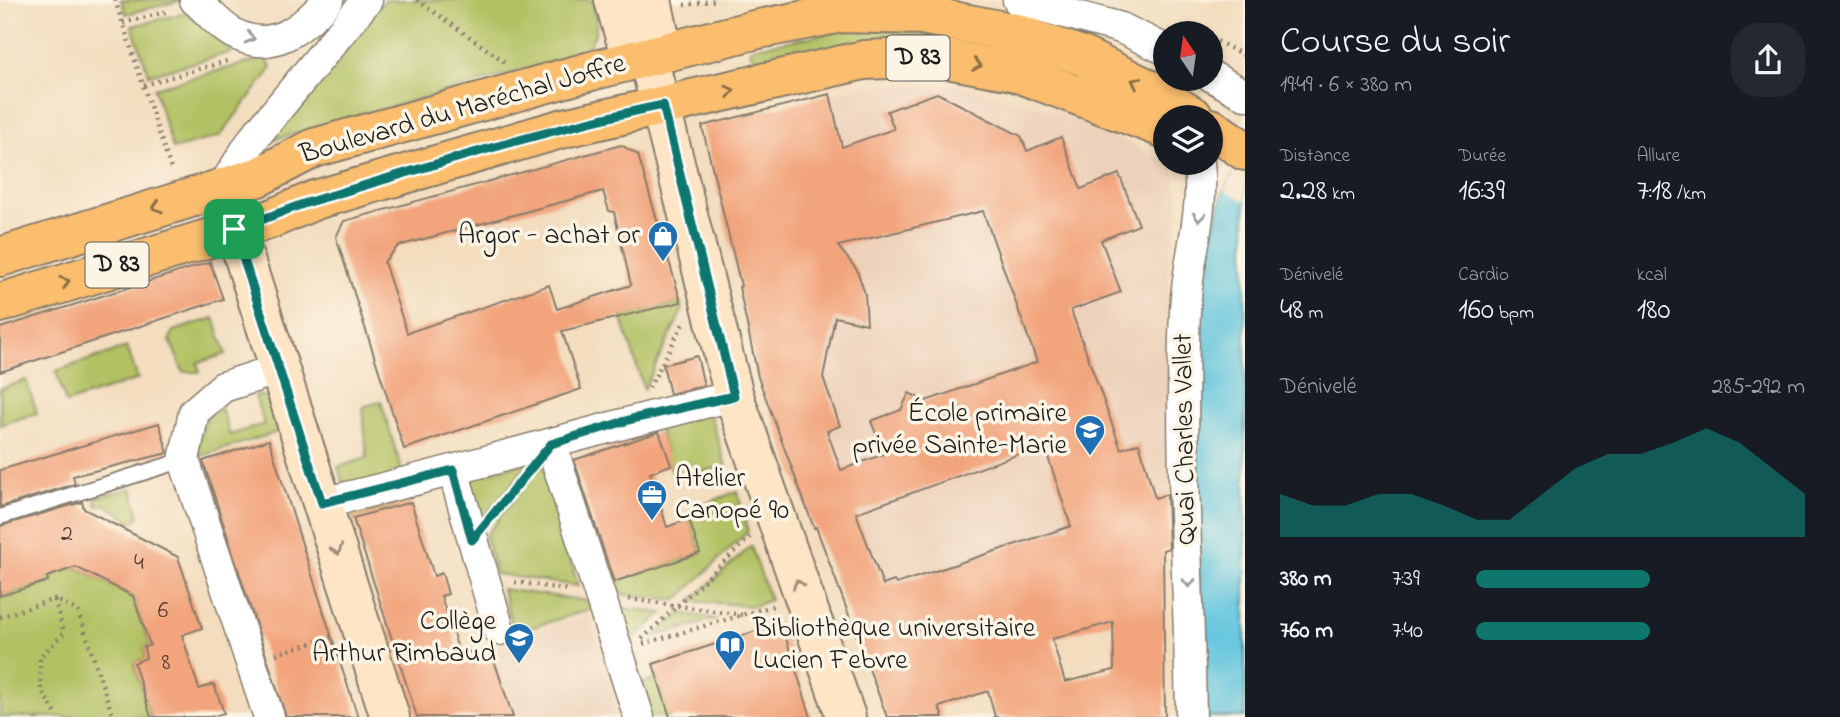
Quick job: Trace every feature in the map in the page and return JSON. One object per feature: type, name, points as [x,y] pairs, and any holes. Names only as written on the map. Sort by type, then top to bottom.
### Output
[{"type":"main road","points":[[614,0],[627,44],[648,57],[663,105],[734,396],[846,717]]},
{"type":"main road","points":[[648,57],[659,33],[652,0]]},
{"type":"main road","name":"D 83","points":[[648,57],[754,30],[841,13],[922,15],[1015,33],[1082,56],[1147,88],[1175,105]]},
{"type":"main road","name":"Boulevard du Maréchal Joffre","points":[[0,257],[258,177],[302,152],[648,57]]},
{"type":"main road","name":"D 83","points":[[663,105],[864,60],[936,57],[1013,71],[1153,124]]},
{"type":"main road","name":"Boulevard du Maréchal Joffre","points":[[0,303],[271,219],[315,200],[551,131],[663,105]]},
{"type":"main road","points":[[1223,136],[1245,151]]},
{"type":"main road","points":[[1223,146],[1245,151]]},
{"type":"main road","points":[[222,188],[390,717]]},
{"type":"street","points":[[197,2],[231,33],[257,42],[284,38],[306,25],[328,0]]},
{"type":"street","points":[[222,188],[253,138],[367,0]]},
{"type":"street","points":[[1018,0],[1121,28],[1153,44]]},
{"type":"street","points":[[1223,83],[1245,95]]},
{"type":"street","name":"Quai Charles Vallet","points":[[1191,717],[1185,309],[1202,189],[1200,175]]},
{"type":"street","points":[[269,717],[184,460],[194,412],[223,387],[279,369]]},
{"type":"street","points":[[322,503],[551,444],[632,419],[734,396]]},
{"type":"street","points":[[551,444],[639,717]]},
{"type":"street","points":[[453,470],[499,630]]},
{"type":"lane","points":[[0,517],[184,460]]},
{"type":"path","points":[[115,0],[172,170],[174,202]]},
{"type":"path","points":[[417,0],[510,65]]},
{"type":"path","points":[[123,23],[197,2]]},
{"type":"path","points":[[1223,44],[1245,56]]},
{"type":"path","points":[[632,419],[706,282]]},
{"type":"path","points":[[472,540],[551,444]]},
{"type":"path","points":[[775,514],[633,646],[787,601],[807,609]]},
{"type":"path","points":[[0,617],[55,599],[78,611],[113,717]]},
{"type":"path","points":[[55,599],[64,633],[40,657],[41,690],[58,717]]},
{"type":"path","points":[[251,662],[362,627]]},
{"type":"shaded area","points":[[869,85],[960,86],[1078,118],[1153,155],[1153,175],[1175,175],[1179,195],[1177,223],[1168,264],[1171,548],[861,649],[758,376],[712,170],[837,128],[830,94]]},
{"type":"shaded area","name":"Collège Arthur Rimbaud","points":[[590,614],[623,717],[417,717],[403,675]]},
{"type":"green space","points":[[121,0],[179,0],[180,1],[126,14]]},
{"type":"green space","points":[[385,0],[592,0],[596,29],[592,42],[581,54],[272,140],[270,137]]},
{"type":"green space","points":[[190,12],[232,52],[149,75],[132,26]]},
{"type":"green space","points":[[851,29],[946,33],[1042,65],[755,71],[750,48]]},
{"type":"green space","points":[[266,58],[272,68],[220,136],[173,149],[154,88]]},
{"type":"green space","points":[[681,302],[682,311],[644,389],[621,316]]},
{"type":"green space","points":[[214,318],[226,354],[197,363],[200,372],[183,372],[170,340],[173,331]]},
{"type":"green space","points":[[127,347],[138,379],[66,403],[56,371]]},
{"type":"green space","points":[[26,380],[37,413],[0,425],[0,389]]},
{"type":"green space","points":[[255,396],[267,397],[278,432],[201,456],[197,444],[208,416],[221,408],[230,435],[264,424]]},
{"type":"green space","points":[[381,401],[403,475],[346,491],[338,467],[367,458],[363,407]]},
{"type":"green space","points":[[710,414],[726,466],[674,478],[658,426]]},
{"type":"green space","points":[[530,462],[480,522],[468,478]]},
{"type":"green space","points":[[542,462],[578,586],[496,574],[485,537]]},
{"type":"green space","points":[[132,488],[139,516],[134,523],[105,504],[97,506],[95,498]]},
{"type":"green space","points":[[426,488],[424,495],[353,519],[351,510]]},
{"type":"green space","points":[[737,491],[748,531],[677,600],[604,593],[610,583],[700,553],[689,519],[700,506]]},
{"type":"green space","points":[[751,546],[770,600],[754,606],[691,601]]},
{"type":"green space","points":[[76,567],[133,596],[150,645],[144,647],[146,658],[134,663],[151,717],[0,717],[0,596],[47,581],[47,576]]},
{"type":"green space","points":[[502,589],[596,602],[598,607],[514,633]]},
{"type":"green space","points":[[609,606],[663,613],[622,648]]},
{"type":"green space","points":[[681,613],[717,619],[653,637]]},
{"type":"green space","points":[[658,678],[671,717],[646,717],[635,686]]},
{"type":"water","points":[[1245,155],[1245,717],[1205,717],[1198,538],[1196,356],[1204,262],[1224,190]]},
{"type":"pier","points":[[1245,155],[1245,201],[1224,190]]},
{"type":"building","points":[[937,93],[1021,136],[1027,151],[1061,137],[1081,189],[1119,174],[1139,225],[1101,240],[1121,292],[1071,310],[1121,449],[1139,443],[1155,498],[1167,494],[1169,548],[1163,550],[1165,717],[995,717],[988,691],[939,707],[943,717],[887,717],[758,377],[739,287],[741,286],[702,126],[830,94],[842,147],[894,129],[887,111]],"holes":[[[983,211],[1037,362],[926,401],[909,393],[901,410],[871,421],[884,454],[841,470],[827,431],[840,426],[823,377],[835,317],[867,324],[865,294],[857,270],[838,246]],[[1044,445],[1071,526],[896,584],[894,581],[883,585],[856,513]],[[1113,622],[1114,670],[1065,682],[1052,639]]]},
{"type":"building","points":[[621,145],[638,155],[681,302],[562,331],[581,389],[404,449],[336,237],[344,221]],"holes":[[[603,191],[609,211],[614,212],[631,285],[557,309],[549,285],[407,333],[384,262],[398,246]]]},
{"type":"building","points":[[210,262],[223,299],[0,372],[0,328]]},
{"type":"building","points":[[697,356],[704,385],[670,394],[663,365]]},
{"type":"building","points":[[159,423],[168,453],[73,476],[75,484],[0,507],[0,470]]},
{"type":"building","points":[[659,432],[671,465],[650,473],[667,527],[689,519],[700,553],[614,582],[574,460]]},
{"type":"building","points":[[269,440],[358,717],[286,717],[203,461]]},
{"type":"building","points":[[82,502],[84,509],[178,557],[202,628],[182,635],[199,689],[214,684],[224,713],[210,717],[151,717],[134,663],[146,658],[144,647],[150,645],[133,596],[76,567],[47,577],[48,581],[0,596],[0,526]]},
{"type":"building","points":[[411,502],[434,576],[442,573],[448,594],[441,596],[460,655],[474,650],[478,662],[493,657],[513,717],[417,717],[353,518]]},
{"type":"building","name":"Bibliothèque universitaire Lucien Febvre","points":[[781,623],[811,717],[670,717],[653,664]]},
{"type":"place","name":"Argor - achat or","points":[[663,263]]},
{"type":"place","name":"École primaire privée Sainte-Marie","points":[[1090,457]]},
{"type":"place","name":"Atelier Canopé 90","points":[[652,522]]},
{"type":"place","name":"Collège Arthur Rimbaud","points":[[519,665]]},
{"type":"place","name":"Bibliothèque universitaire Lucien Febvre","points":[[730,672]]},
{"type":"route","points":[[663,105],[734,396],[632,419],[551,444],[472,540],[453,470],[322,503],[234,229],[271,219],[315,200],[564,128],[663,105]]}]
